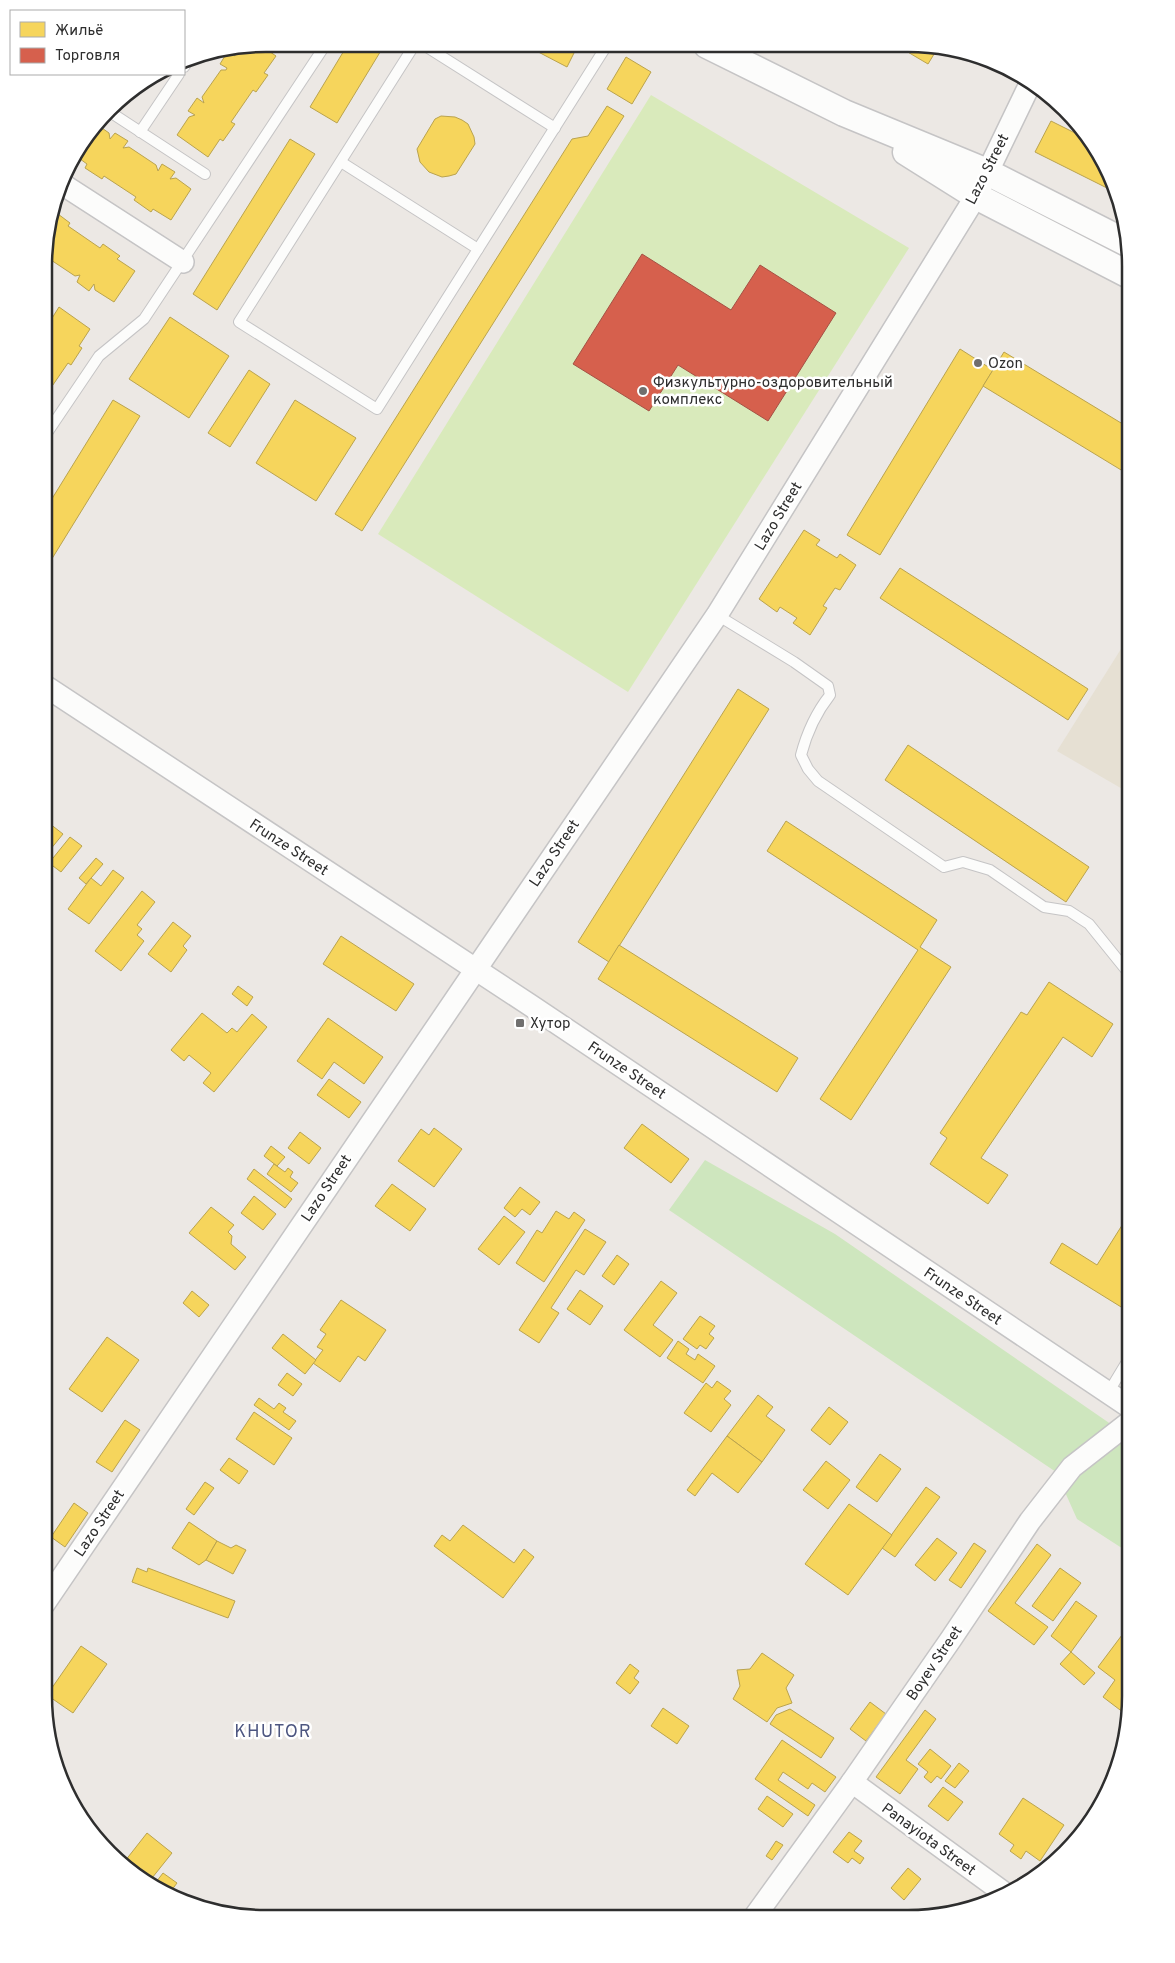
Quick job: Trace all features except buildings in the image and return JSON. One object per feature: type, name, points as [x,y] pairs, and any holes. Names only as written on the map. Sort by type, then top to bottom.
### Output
[{"type":"street","points":[[721,52],[844,113],[987,172],[1121,240]]},
{"type":"street","name":"Lazo Street","points":[[52,1592],[718,615],[976,196],[1027,89]]},
{"type":"street","points":[[844,113],[976,196],[1122,271]]},
{"type":"street","points":[[68,188],[182,262]]},
{"type":"street","name":"Frunze Street","points":[[52,691],[530,1005],[1122,1402]]},
{"type":"street","name":"Boyev Street","points":[[760,1910],[852,1782],[951,1639],[1030,1520],[1072,1467],[1122,1428]]},
{"type":"street","name":"Panayiota Street","points":[[852,1782],[1000,1890]]},
{"type":"lane","points":[[52,426],[99,356],[144,319],[321,52]]},
{"type":"lane","points":[[410,52],[239,322],[377,409],[603,52]]},
{"type":"lane","points":[[435,52],[554,128]]},
{"type":"lane","points":[[140,132],[178,75]]},
{"type":"lane","points":[[115,115],[205,174]]},
{"type":"lane","points":[[341,162],[478,248]]},
{"type":"lane","points":[[718,615],[794,662],[828,686],[830,695],[818,710],[807,732],[801,755],[808,769],[818,781],[944,867],[963,862],[990,870],[1044,907],[1069,911],[1089,924],[1122,965]]},
{"type":"lane","points":[[1108,1393],[1122,1370]]},
{"type":"shaded area","points":[[1122,647],[1122,789],[1057,751]]},
{"type":"green space","name":"Физкультурно-оздоровительный комплекс","points":[[651,95],[909,248],[628,692],[378,534]]},
{"type":"green space","points":[[705,1160],[835,1234],[1122,1432],[1122,1548],[1077,1519],[1056,1472],[669,1210]]},
{"type":"place","name":"Ozon","points":[[978,363]]},
{"type":"place","name":"Физкультурно-оздоровительный комплекс","points":[[643,391]]},
{"type":"place","name":"Хутор","points":[[520,1023]]},
{"type":"district","name":"KHUTOR","points":[[273,1731]]}]
